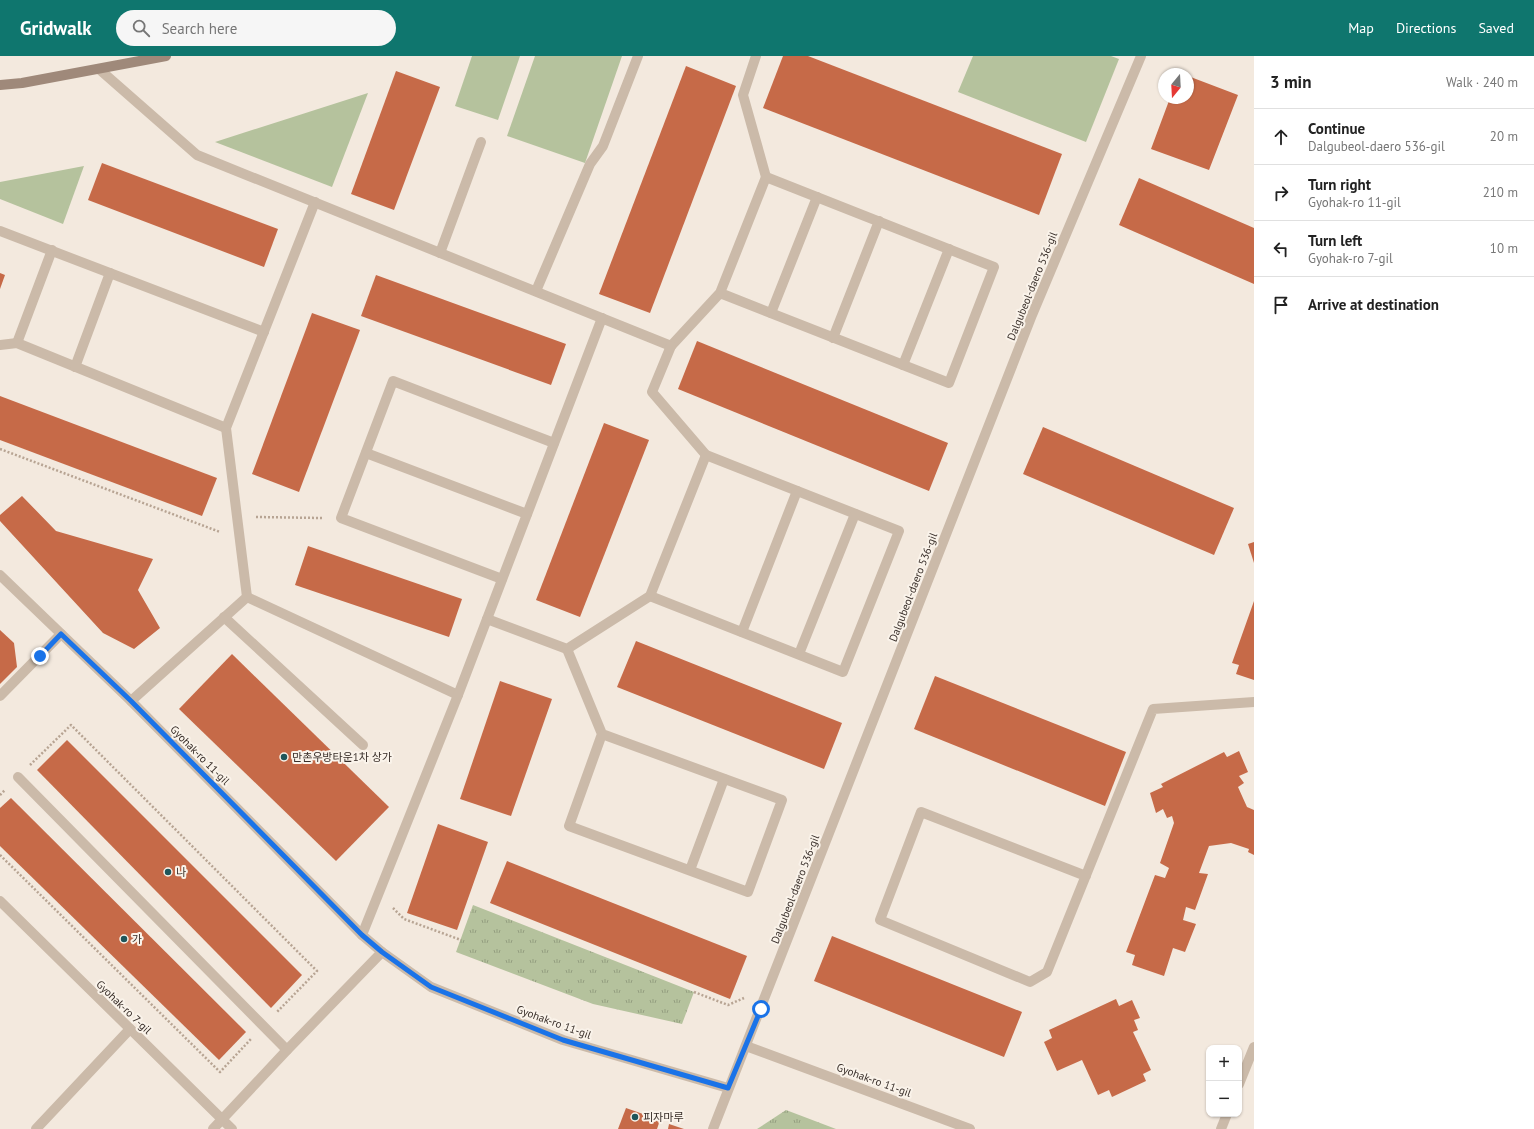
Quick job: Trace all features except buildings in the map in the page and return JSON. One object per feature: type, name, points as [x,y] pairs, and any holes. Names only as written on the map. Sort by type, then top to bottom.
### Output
[{"type":"main road","points":[[0,85],[22,83],[166,56]]},
{"type":"street","points":[[536,291],[590,164],[603,146],[638,56]]},
{"type":"street","points":[[650,596],[843,672],[899,531],[706,455],[652,392],[671,346],[720,293],[766,177],[744,95],[756,56]]},
{"type":"street","name":"Dalgubeol-daero 536-gil","points":[[713,1129],[1030,322],[1140,56]]},
{"type":"street","points":[[100,69],[197,155],[671,346]]},
{"type":"street","points":[[440,253],[481,142]]},
{"type":"street","points":[[720,293],[949,383],[994,267],[766,177]]},
{"type":"street","points":[[771,313],[817,197]]},
{"type":"street","points":[[247,597],[226,428],[315,202]]},
{"type":"street","points":[[833,338],[879,221]]},
{"type":"street","points":[[0,230],[264,332]]},
{"type":"street","points":[[903,365],[949,249]]},
{"type":"street","points":[[17,343],[52,250]]},
{"type":"street","points":[[75,367],[110,273]]},
{"type":"street","points":[[362,935],[458,695],[602,318]]},
{"type":"street","points":[[0,345],[17,343],[226,428]]},
{"type":"street","points":[[502,579],[341,518],[393,381],[554,443]]},
{"type":"street","points":[[366,453],[527,514]]},
{"type":"street","points":[[567,649],[650,596],[706,455]]},
{"type":"street","points":[[742,632],[797,491]]},
{"type":"street","points":[[799,654],[855,514]]},
{"type":"street","name":"Gyohak-ro 11-gil","points":[[0,575],[131,701],[362,935],[382,952],[431,987],[563,1040],[728,1088]]},
{"type":"street","points":[[131,701],[247,597]]},
{"type":"street","points":[[247,597],[458,695]]},
{"type":"street","points":[[224,617],[363,745]]},
{"type":"street","points":[[487,619],[567,649],[602,734],[569,826],[748,892],[782,800],[602,734]]},
{"type":"street","points":[[0,696],[61,634]]},
{"type":"street","points":[[1086,876],[921,812],[880,920],[1030,982],[1047,972],[1086,876],[1153,709],[1254,702]]},
{"type":"street","points":[[18,778],[287,1050]]},
{"type":"street","points":[[690,870],[724,779]]},
{"type":"street","name":"Gyohak-ro 7-gil","points":[[0,901],[232,1129]]},
{"type":"street","points":[[213,1129],[382,952]]},
{"type":"street","points":[[36,1129],[130,1029]]},
{"type":"street","name":"Gyohak-ro 11-gil","points":[[746,1046],[964,1128]]},
{"type":"street","points":[[1240,1081],[1254,1048]]},
{"type":"street","points":[[1221,1129],[1226,1117]]},
{"type":"path","points":[[0,449],[240,539]]},
{"type":"path","points":[[237,517],[341,518]]},
{"type":"path","points":[[0,795],[71,725],[316,972],[220,1072],[0,855]]},
{"type":"path","points":[[393,908],[404,919],[461,940]]},
{"type":"path","points":[[694,992],[728,1005],[746,997]]},
{"type":"green space","points":[[472,56],[520,56],[498,120],[455,106]]},
{"type":"green space","points":[[535,56],[622,56],[585,163],[507,136]]},
{"type":"green space","points":[[973,56],[1111,56],[1119,59],[1086,142],[958,92]]},
{"type":"green space","points":[[368,93],[332,187],[215,142]]},
{"type":"green space","points":[[84,166],[63,224],[0,199],[0,182]]},
{"type":"green space","points":[[473,905],[694,992],[682,1024],[593,1004],[456,952]]},
{"type":"green space","points":[[786,1110],[836,1129],[757,1129]]},
{"type":"place","name":"만촌우방타운1차 상가","points":[[284,757]]},
{"type":"place","name":"나","points":[[168,872]]},
{"type":"place","name":"가","points":[[124,939]]},
{"type":"place","name":"피자마루","points":[[635,1117]]},
{"type":"route","points":[[40,656],[61,634],[131,701],[362,935],[382,952],[431,987],[563,1040],[728,1088],[761,1009]]}]
